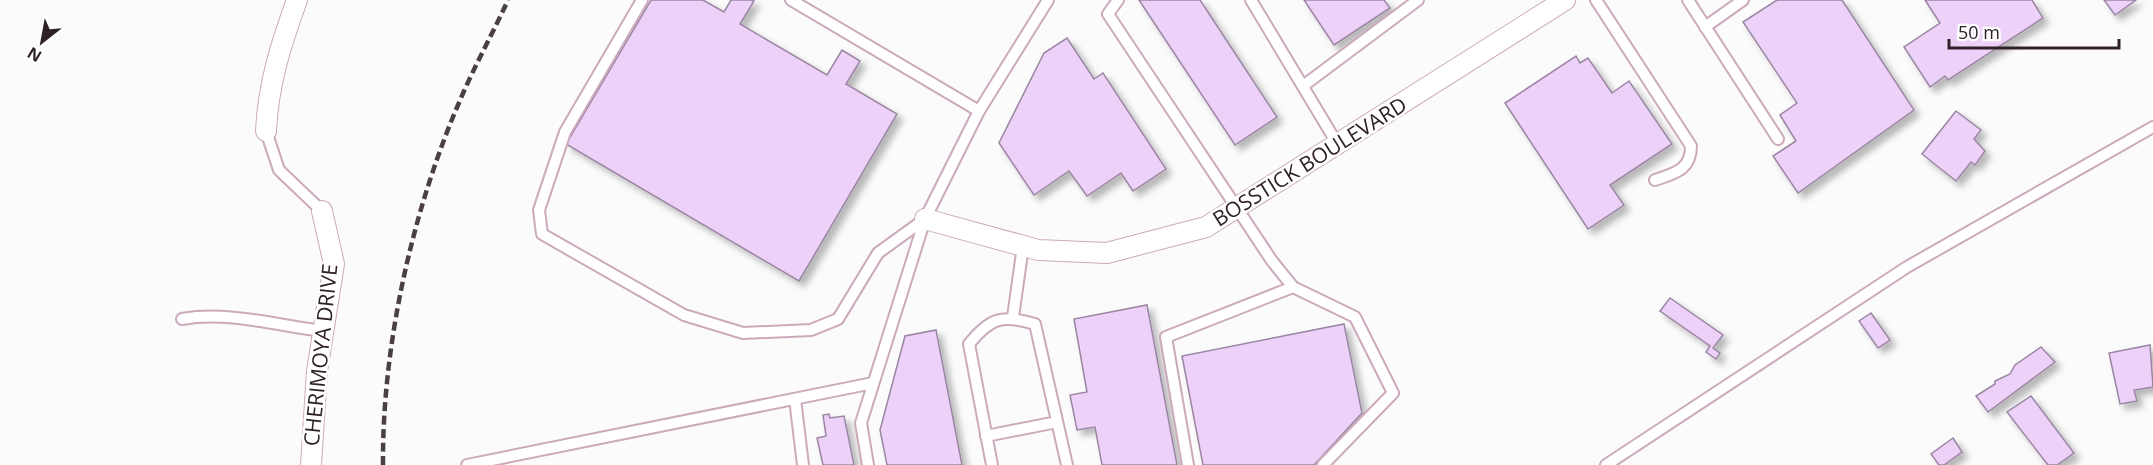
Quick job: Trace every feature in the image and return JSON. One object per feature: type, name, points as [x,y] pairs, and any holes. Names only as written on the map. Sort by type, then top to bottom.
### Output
[{"type":"street","points":[[266,131],[268,96],[280,45],[297,0]]},
{"type":"street","name":"BOSSTICK BOULEVARD","points":[[925,219],[1038,250],[1107,253],[1206,227],[1565,0]]},
{"type":"street","name":"CHERIMOYA DRIVE","points":[[311,465],[322,331],[334,264],[322,211]]},
{"type":"lane","points":[[642,0],[565,132],[539,210],[542,234],[684,315],[742,333],[811,330],[838,319],[878,253],[925,219]]},
{"type":"lane","points":[[791,0],[979,111]]},
{"type":"lane","points":[[868,465],[861,423],[925,219],[979,111],[1048,0]]},
{"type":"lane","points":[[1118,0],[1108,14],[1237,209],[1293,287],[1355,317],[1393,393],[1323,465]]},
{"type":"lane","points":[[1251,0],[1338,145]]},
{"type":"lane","points":[[1303,86],[1418,0]]},
{"type":"lane","points":[[1596,0],[1691,146],[1691,159],[1684,169],[1655,180]]},
{"type":"lane","points":[[1688,0],[1778,139]]},
{"type":"lane","points":[[1706,27],[1743,0]]},
{"type":"lane","points":[[1606,465],[1907,267],[2153,127]]},
{"type":"lane","points":[[266,131],[279,170],[322,211]]},
{"type":"lane","points":[[1013,317],[1023,246]]},
{"type":"lane","points":[[1188,465],[1166,337],[1293,287]]},
{"type":"lane","points":[[182,319],[205,315],[222,316],[322,331]]},
{"type":"lane","points":[[992,465],[969,344],[984,326],[1013,317],[1035,324],[1067,465]]},
{"type":"lane","points":[[467,465],[873,383]]},
{"type":"lane","points":[[795,399],[803,465]]},
{"type":"lane","points":[[986,436],[1057,422]]},
{"type":"building","points":[[651,0],[703,0],[724,12],[731,0],[754,1],[740,24],[827,75],[842,50],[860,61],[846,84],[897,114],[799,281],[566,144]]},
{"type":"building","points":[[1139,0],[1200,0],[1277,117],[1235,145]]},
{"type":"building","points":[[1304,0],[1384,0],[1390,8],[1334,45]]},
{"type":"building","points":[[1777,0],[1842,0],[1914,110],[1798,193],[1773,156],[1796,141],[1780,115],[1797,103],[1743,22]]},
{"type":"building","points":[[1925,0],[2032,0],[2043,18],[1948,80],[1945,76],[1930,87],[1904,47],[1940,23]]},
{"type":"building","points":[[2104,0],[2136,0],[2115,15]]},
{"type":"building","points":[[1067,38],[1094,79],[1103,73],[1166,169],[1133,191],[1121,173],[1087,196],[1069,171],[1034,195],[999,143],[1044,53]]},
{"type":"building","points":[[1576,56],[1580,63],[1588,58],[1612,93],[1629,81],[1672,144],[1610,185],[1624,205],[1588,229],[1505,103]]},
{"type":"building","points":[[1956,111],[1981,130],[1974,139],[1985,151],[1975,165],[1971,162],[1956,181],[1922,154]]},
{"type":"building","points":[[1670,298],[1723,335],[1713,348],[1720,353],[1716,359],[1706,352],[1710,346],[1660,311]]},
{"type":"building","points":[[1147,305],[1177,465],[1102,465],[1095,427],[1077,430],[1070,395],[1087,392],[1074,319]]},
{"type":"building","points":[[1871,313],[1890,340],[1878,348],[1859,321]]},
{"type":"building","points":[[1344,324],[1362,413],[1314,465],[1203,465],[1182,356]]},
{"type":"building","points":[[936,330],[962,465],[887,465],[880,430],[905,336]]},
{"type":"building","points":[[2150,345],[2153,387],[2134,390],[2137,401],[2120,404],[2109,353]]},
{"type":"building","points":[[2041,347],[2055,362],[1988,412],[1976,396],[1995,384],[1995,381],[2010,374],[2015,365]]},
{"type":"building","points":[[2031,396],[2074,453],[2057,465],[2048,465],[2007,412]]},
{"type":"building","points":[[829,414],[830,418],[844,416],[854,465],[823,465],[817,438],[826,436],[823,415]]},
{"type":"building","points":[[1953,438],[1962,452],[1944,465],[1939,465],[1931,454]]},
{"type":"railway","points":[[383,465],[388,372],[395,325],[415,231],[444,140],[466,86],[508,0]]}]
